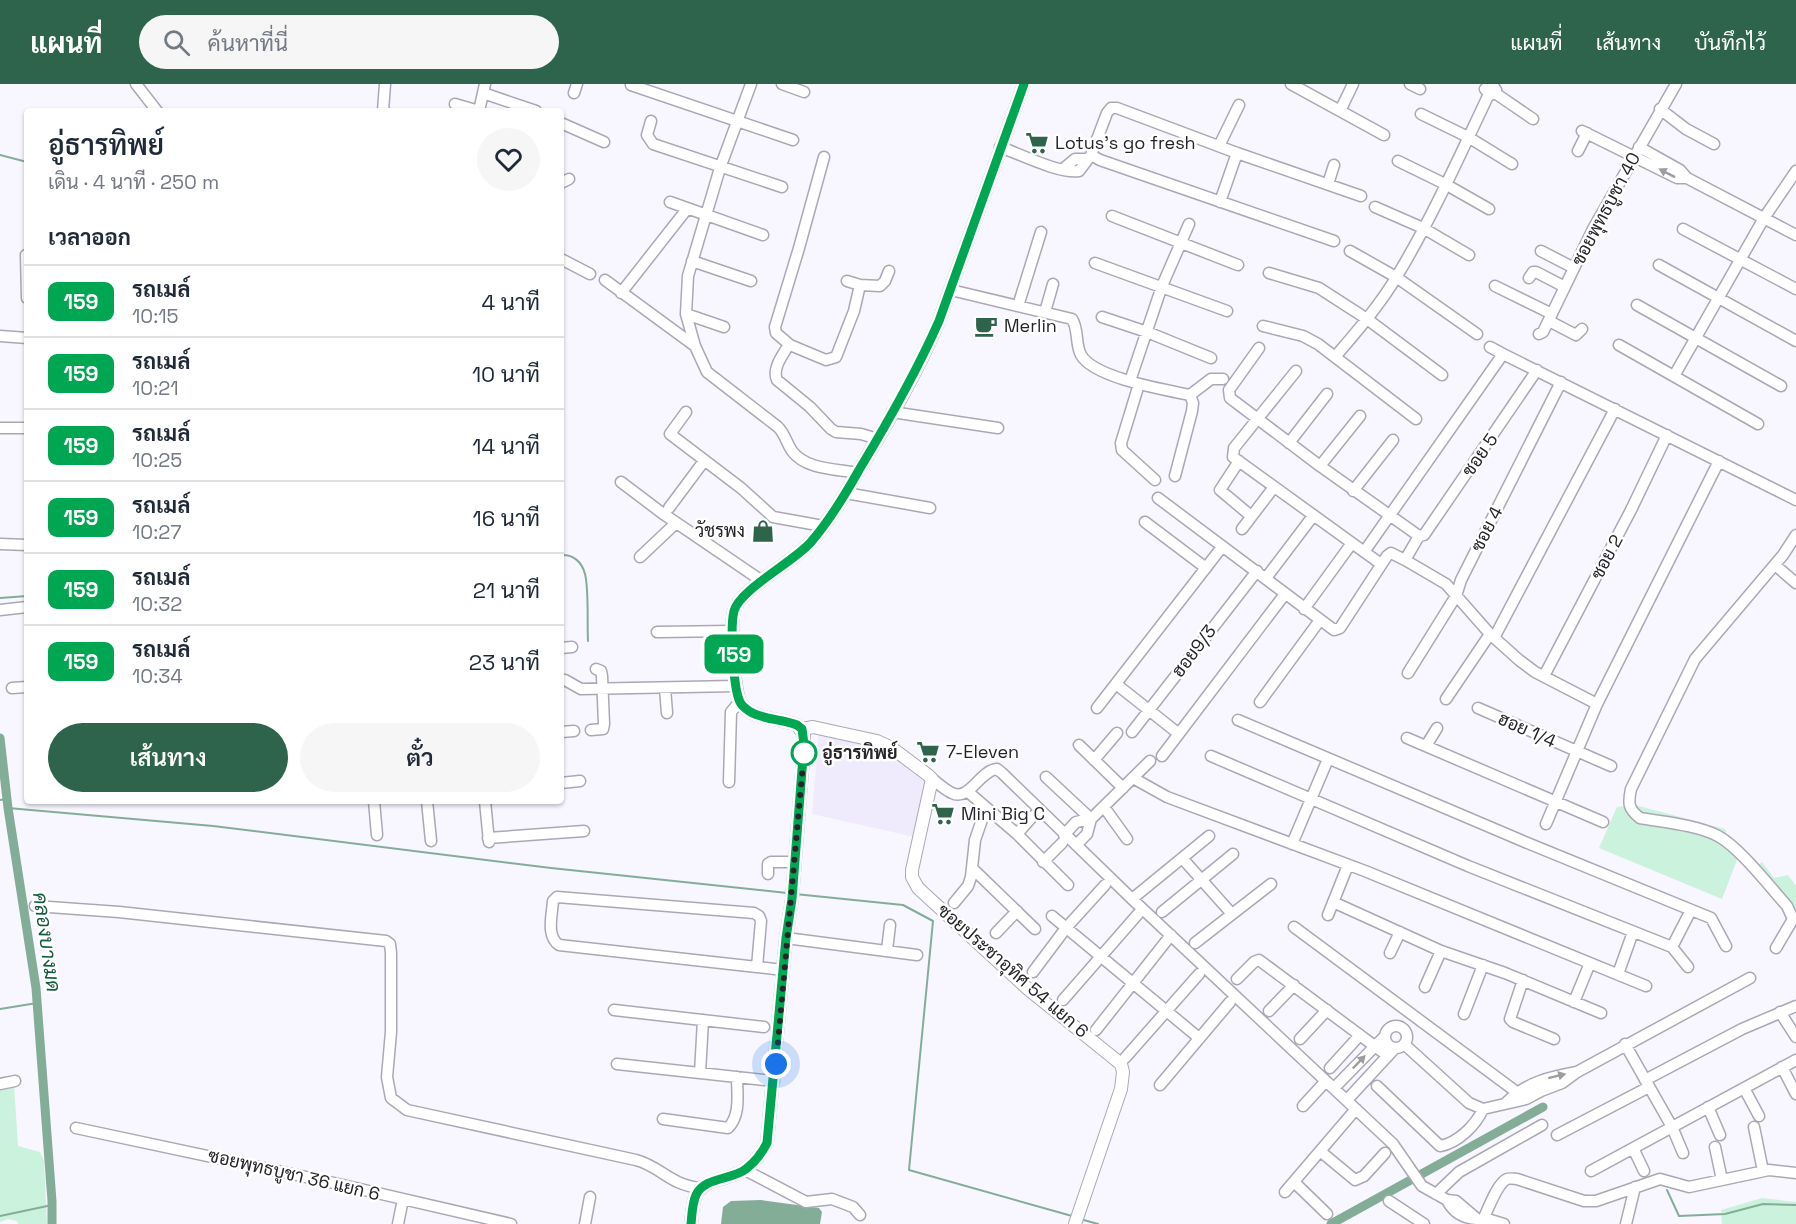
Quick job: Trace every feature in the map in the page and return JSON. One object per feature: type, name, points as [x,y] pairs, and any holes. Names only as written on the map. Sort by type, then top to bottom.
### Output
[{"type":"street","points":[[136,84],[150,108]]},
{"type":"street","points":[[383,108],[385,84]]},
{"type":"street","points":[[750,84],[720,168],[692,261],[688,276],[686,314],[695,346],[707,372],[786,434],[791,450],[797,457],[816,466],[858,473]]},
{"type":"street","points":[[782,84],[804,92]]},
{"type":"street","points":[[1024,84],[951,290],[927,348],[878,439],[818,534],[799,554],[762,581],[737,604],[734,611],[733,631],[736,686],[740,701],[751,712],[790,722],[802,729],[813,727],[877,741],[897,751],[954,795],[967,791],[987,772],[997,769],[1063,839],[1076,845],[1393,1144],[1419,1182],[1447,1200],[1451,1208],[1465,1218],[1504,1224]]},
{"type":"street","points":[[1291,84],[1384,135]]},
{"type":"street","points":[[1340,111],[1353,84]]},
{"type":"street","name":"ซอยพุทธบูชา 40","points":[[1539,334],[1542,333],[1636,152],[1676,84]]},
{"type":"street","points":[[631,85],[793,140]]},
{"type":"street","points":[[1335,357],[1367,319],[1396,277],[1445,184],[1490,87],[1533,119]]},
{"type":"street","points":[[480,108],[484,89],[529,108]]},
{"type":"street","points":[[455,104],[469,108]]},
{"type":"street","points":[[1220,146],[1239,105]]},
{"type":"street","points":[[1000,147],[1063,169],[1079,171],[1089,157],[1107,113],[1111,108],[1117,108],[1361,196]]},
{"type":"street","points":[[1660,109],[1686,129],[1714,144]]},
{"type":"street","points":[[1421,114],[1468,137],[1512,164]]},
{"type":"street","points":[[651,121],[646,135],[653,144],[782,187]]},
{"type":"street","points":[[564,124],[604,142]]},
{"type":"street","points":[[1578,151],[1584,132],[1636,152],[1677,178],[1687,178],[1796,235]]},
{"type":"street","points":[[1220,202],[1237,153]]},
{"type":"street","points":[[824,157],[775,327],[776,333],[790,345],[826,360],[836,357],[854,311],[860,285]]},
{"type":"street","points":[[1089,157],[1334,241]]},
{"type":"street","points":[[1398,161],[1489,209]]},
{"type":"street","points":[[1328,184],[1334,165]]},
{"type":"street","points":[[1674,376],[1764,218],[1796,171]]},
{"type":"street","points":[[670,202],[763,235]]},
{"type":"street","points":[[1375,207],[1423,228],[1469,255]]},
{"type":"street","points":[[621,292],[687,209]]},
{"type":"street","points":[[1112,216],[1238,265]]},
{"type":"street","points":[[1155,480],[1122,450],[1121,443],[1147,332],[1162,286],[1189,224]]},
{"type":"street","points":[[1683,229],[1796,289]]},
{"type":"street","points":[[1018,306],[1041,232]]},
{"type":"street","points":[[1350,251],[1396,277],[1477,334]]},
{"type":"street","points":[[1541,251],[1574,268]]},
{"type":"street","points":[[564,261],[590,274]]},
{"type":"street","points":[[692,261],[751,281]]},
{"type":"street","points":[[1095,263],[1227,311]]},
{"type":"street","points":[[1659,266],[1796,341]]},
{"type":"street","points":[[848,280],[860,285],[880,286],[889,271]]},
{"type":"street","points":[[1529,278],[1533,272],[1536,272],[1565,287]]},
{"type":"street","points":[[1269,273],[1319,288],[1367,319],[1443,375]]},
{"type":"street","points":[[605,280],[695,346]]},
{"type":"street","points":[[1045,312],[1053,284]]},
{"type":"street","points":[[1495,286],[1550,317],[1576,335],[1582,329]]},
{"type":"street","points":[[951,290],[1072,319],[1075,324],[1080,354],[1084,359],[1094,366],[1135,383],[1190,395],[1211,379],[1223,379]]},
{"type":"street","points":[[1638,305],[1781,386]]},
{"type":"street","points":[[686,314],[724,327]]},
{"type":"street","points":[[1102,317],[1147,332],[1210,358]]},
{"type":"street","points":[[1263,326],[1303,336],[1318,344],[1416,419]]},
{"type":"street","points":[[0,336],[24,338]]},
{"type":"street","points":[[790,345],[774,374],[777,380],[836,432],[861,434],[878,439]]},
{"type":"street","points":[[1619,345],[1758,424]]},
{"type":"street","points":[[1490,347],[1796,500]]},
{"type":"street","points":[[1259,348],[1234,382],[1228,394],[1230,398],[1320,466],[1419,536]]},
{"type":"street","points":[[1364,552],[1503,354]]},
{"type":"street","name":"ซอย 5","points":[[1405,560],[1419,536],[1424,535],[1537,370]]},
{"type":"street","points":[[1296,371],[1234,448],[1233,457],[1381,564]]},
{"type":"street","name":"ซอย 4","points":[[1408,673],[1456,596],[1461,580],[1561,382]]},
{"type":"street","points":[[1289,443],[1327,394]]},
{"type":"street","points":[[1174,476],[1192,411],[1193,403],[1190,395]]},
{"type":"street","points":[[1446,699],[1492,636],[1615,409]]},
{"type":"street","points":[[686,412],[670,434],[741,488],[773,517],[823,526]]},
{"type":"street","points":[[892,412],[998,428]]},
{"type":"street","points":[[1320,466],[1359,416]]},
{"type":"street","points":[[0,428],[24,428]]},
{"type":"street","name":"ซอย 2","points":[[1544,676],[1631,510],[1667,435]]},
{"type":"street","points":[[1353,490],[1393,440]]},
{"type":"street","points":[[669,508],[704,461]]},
{"type":"street","points":[[1239,461],[1220,490],[1251,516]]},
{"type":"street","points":[[1546,824],[1597,704],[1719,461]]},
{"type":"street","points":[[621,482],[676,523],[762,581]]},
{"type":"street","points":[[1242,529],[1274,487]]},
{"type":"street","points":[[846,493],[930,508]]},
{"type":"street","points":[[1158,498],[1334,630],[1340,628],[1381,564],[1391,553],[1446,584],[1492,636],[1519,660],[1597,704]]},
{"type":"street","name":"ฮอย9/3","points":[[1132,732],[1262,574],[1313,516]]},
{"type":"street","points":[[1145,522],[1206,568]]},
{"type":"street","points":[[640,557],[676,523]]},
{"type":"street","points":[[1776,948],[1793,919],[1787,906],[1730,844],[1718,836],[1703,831],[1640,818],[1632,812],[1628,805],[1631,789],[1695,659],[1775,566],[1796,535]]},
{"type":"street","points":[[1304,609],[1352,543]]},
{"type":"street","points":[[0,544],[24,545]]},
{"type":"street","points":[[1097,708],[1222,547]]},
{"type":"street","points":[[1775,566],[1796,583]]},
{"type":"street","points":[[1162,756],[1285,594]]},
{"type":"street","points":[[0,610],[24,607]]},
{"type":"street","points":[[1260,702],[1320,620]]},
{"type":"street","points":[[657,632],[733,631]]},
{"type":"street","points":[[591,730],[603,729],[602,676],[601,671],[596,669]]},
{"type":"street","points":[[564,680],[581,689],[603,690],[736,686]]},
{"type":"street","points":[[1116,684],[1179,734]]},
{"type":"street","points":[[12,688],[24,687]]},
{"type":"street","points":[[665,688],[667,714]]},
{"type":"street","points":[[729,782],[731,712],[740,701]]},
{"type":"street","name":"ฮอย 1/4","points":[[1478,708],[1611,766]]},
{"type":"street","points":[[1238,720],[1691,910],[1714,921],[1726,946]]},
{"type":"street","points":[[1426,746],[1437,728]]},
{"type":"street","points":[[691,1224],[696,1195],[701,1188],[745,1170],[762,1153],[767,1143],[786,938],[792,899],[793,862],[804,744],[802,729]]},
{"type":"street","points":[[564,732],[574,731]]},
{"type":"street","points":[[1094,760],[1117,733]]},
{"type":"street","points":[[1407,738],[1603,822]]},
{"type":"street","points":[[1079,746],[1123,788]]},
{"type":"street","points":[[1211,756],[1468,866],[1672,947],[1688,967]]},
{"type":"street","points":[[1292,844],[1328,759]]},
{"type":"street","points":[[1043,862],[1076,822],[1091,819],[1150,761]]},
{"type":"street","points":[[1046,777],[1091,819]]},
{"type":"street","points":[[1133,778],[1167,797],[1348,865],[1646,986]]},
{"type":"street","name":"ซอยประชาอุทิศ 54 แยก 6","points":[[932,779],[912,870],[912,877],[918,888],[1028,989],[1121,1064],[1123,1072],[1121,1089],[1076,1220]]},
{"type":"street","points":[[564,783],[580,782]]},
{"type":"street","points":[[967,791],[1017,834],[1068,885]]},
{"type":"street","points":[[374,804],[376,835]]},
{"type":"street","points":[[427,804],[431,841]]},
{"type":"street","points":[[485,804],[488,841],[584,831]]},
{"type":"street","points":[[1104,807],[1127,839]]},
{"type":"street","points":[[954,903],[968,886],[973,869],[975,840],[986,808]]},
{"type":"street","points":[[1017,834],[1033,816]]},
{"type":"street","points":[[1076,845],[1090,829],[1091,819]]},
{"type":"street","points":[[1132,899],[1209,836]]},
{"type":"street","points":[[1162,912],[1233,855]]},
{"type":"street","points":[[1182,858],[1232,914]]},
{"type":"street","points":[[768,874],[768,864],[771,862],[793,862]]},
{"type":"street","points":[[1328,915],[1348,865]]},
{"type":"street","points":[[973,869],[1035,929]]},
{"type":"street","points":[[1195,943],[1271,884]]},
{"type":"street","points":[[1033,972],[1066,928],[1106,885]]},
{"type":"street","points":[[757,967],[761,921],[754,913],[565,897],[557,897],[553,901],[550,935],[559,945],[783,970]]},
{"type":"street","points":[[1333,902],[1441,951],[1523,980],[1601,1013]]},
{"type":"street","points":[[35,906],[119,912],[386,941],[390,944],[391,953],[391,1032],[387,1077],[391,1098],[399,1105],[407,1110],[636,1160],[651,1166],[675,1182],[687,1187],[701,1188]]},
{"type":"street","points":[[1672,947],[1691,910]]},
{"type":"street","points":[[996,933],[1017,911]]},
{"type":"street","points":[[1063,1000],[1138,914]]},
{"type":"street","points":[[1052,916],[1199,1038]]},
{"type":"street","points":[[886,950],[890,925]]},
{"type":"street","points":[[1294,927],[1526,1099]]},
{"type":"street","points":[[1390,953],[1400,932]]},
{"type":"street","points":[[1617,974],[1634,932]]},
{"type":"street","points":[[1096,1030],[1171,935]]},
{"type":"street","points":[[786,938],[917,954]]},
{"type":"street","points":[[1425,987],[1441,951]]},
{"type":"street","points":[[1237,980],[1254,962],[1259,960],[1375,1046],[1396,1049]]},
{"type":"street","points":[[1574,1002],[1590,963]]},
{"type":"street","points":[[1464,1014],[1483,965]]},
{"type":"street","points":[[1125,1058],[1199,974]]},
{"type":"street","points":[[1385,1036],[1386,1043],[1469,1103],[1483,1109],[1526,1099],[1541,1090],[1562,1083],[1625,1044],[1750,978]]},
{"type":"street","points":[[1523,980],[1510,1019],[1554,1039]]},
{"type":"street","points":[[1269,1011],[1294,985]]},
{"type":"street","points":[[1161,1085],[1230,1002]]},
{"type":"street","points":[[1557,1135],[1742,1029],[1796,1006]]},
{"type":"street","points":[[614,1010],[764,1027]]},
{"type":"street","points":[[1300,1039],[1327,1010]]},
{"type":"street","points":[[1780,1012],[1796,1037]]},
{"type":"street","points":[[1303,1106],[1375,1046],[1385,1036],[1388,1029],[1399,1027],[1411,1013]]},
{"type":"street","points":[[700,1073],[703,1020]]},
{"type":"street","points":[[1347,1100],[1396,1049],[1406,1034],[1399,1027]]},
{"type":"street","points":[[1330,1068],[1360,1035]]},
{"type":"street","points":[[1625,1044],[1672,1127],[1683,1153]]},
{"type":"street","points":[[1591,1171],[1796,1060]]},
{"type":"street","points":[[617,1064],[774,1081]]},
{"type":"street","points":[[1782,1067],[1796,1094]]},
{"type":"street","points":[[1506,1103],[1517,1092],[1532,1083],[1577,1072]]},
{"type":"street","points":[[663,1119],[728,1128],[735,1121],[737,1110],[737,1077]]},
{"type":"street","points":[[0,1084],[15,1081]]},
{"type":"street","points":[[1377,1086],[1440,1146],[1447,1145],[1471,1128],[1483,1109]]},
{"type":"street","points":[[1744,1088],[1759,1116]]},
{"type":"street","points":[[1708,1107],[1720,1135]]},
{"type":"street","points":[[1285,1192],[1356,1109]]},
{"type":"street","points":[[1436,1194],[1459,1172],[1542,1125]]},
{"type":"street","points":[[1754,1127],[1763,1171]]},
{"type":"street","name":"ซอยพุทธบูชา 36 แยก 6","points":[[76,1128],[511,1224]]},
{"type":"street","points":[[1715,1147],[1722,1180]]},
{"type":"street","points":[[1633,1148],[1644,1171]]},
{"type":"street","points":[[1320,1151],[1355,1180],[1364,1176],[1385,1153]]},
{"type":"street","points":[[745,1170],[806,1202],[831,1199],[853,1207],[860,1215]]},
{"type":"street","points":[[1481,1221],[1498,1189],[1505,1180],[1510,1179],[1517,1179],[1584,1201],[1596,1201],[1660,1179],[1689,1187],[1763,1171],[1796,1173]]},
{"type":"street","points":[[1294,1182],[1327,1214]]},
{"type":"street","points":[[1626,1224],[1635,1187]]},
{"type":"street","points":[[585,1224],[590,1197]]},
{"type":"street","points":[[398,1224],[404,1199]]},
{"type":"street","points":[[1389,1201],[1424,1224]]},
{"type":"shaded area","points":[[819,731],[886,750],[927,780],[915,837],[812,814]]},
{"type":"shaded area","points":[[1635,805],[1725,829],[1737,860],[1722,899],[1599,848],[1617,807]]},
{"type":"shaded area","points":[[1762,862],[1774,878],[1788,875],[1796,886],[1796,915],[1749,872]]},
{"type":"shaded area","points":[[14,1085],[18,1146],[40,1152],[44,1161],[47,1224],[18,1224],[17,1221],[8,1219],[0,1222],[0,1089]]},
{"type":"shaded area","points":[[1762,1198],[1796,1202],[1796,1224],[1722,1224],[1721,1210]]},
{"type":"shaded area","points":[[761,1200],[819,1208],[822,1212],[820,1224],[721,1224],[723,1207],[731,1201]]},
{"type":"waterway","points":[[0,155],[24,161]]},
{"type":"waterway","points":[[564,555],[576,560],[582,566],[585,574],[588,641]]},
{"type":"waterway","points":[[0,598],[24,596]]},
{"type":"waterway","name":"คลองบางมด","points":[[0,738],[8,808],[36,988],[52,1224]]},
{"type":"waterway","name":"คลองบางมด","points":[[0,800],[7,799]]},
{"type":"waterway","points":[[8,808],[213,826],[551,868],[787,893]]},
{"type":"waterway","points":[[795,894],[903,905],[933,921],[909,1170],[1072,1216]]},
{"type":"waterway","points":[[0,1009],[37,1003]]},
{"type":"waterway","points":[[1331,1224],[1543,1107]]},
{"type":"waterway","points":[[1667,1190],[1679,1216],[1725,1214],[1763,1204],[1796,1205]]},
{"type":"waterway","points":[[0,1216],[52,1205]]},
{"type":"waterway","points":[[1080,1219],[1098,1224]]},
{"type":"bus line","name":"159","points":[[691,1224],[696,1195],[701,1188],[745,1170],[762,1153],[767,1143],[786,938],[792,899],[793,862],[804,744],[802,729],[797,725],[758,715],[744,708],[740,701],[736,686],[734,611],[737,604],[762,581],[809,545],[834,513],[878,439],[939,321],[1024,84]]},
{"type":"place","name":"Lotus's go fresh","points":[[1037,143]]},
{"type":"place","name":"Merlin","points":[[986,326]]},
{"type":"place","name":"วัชรพง","points":[[763,531]]},
{"type":"place","name":"7-Eleven","points":[[928,752]]},
{"type":"place","name":"อู่ธารทิพย์","points":[[804,753]]},
{"type":"place","name":"Mini Big C","points":[[943,814]]},
{"type":"route","points":[[776,1064],[804,753]]}]
